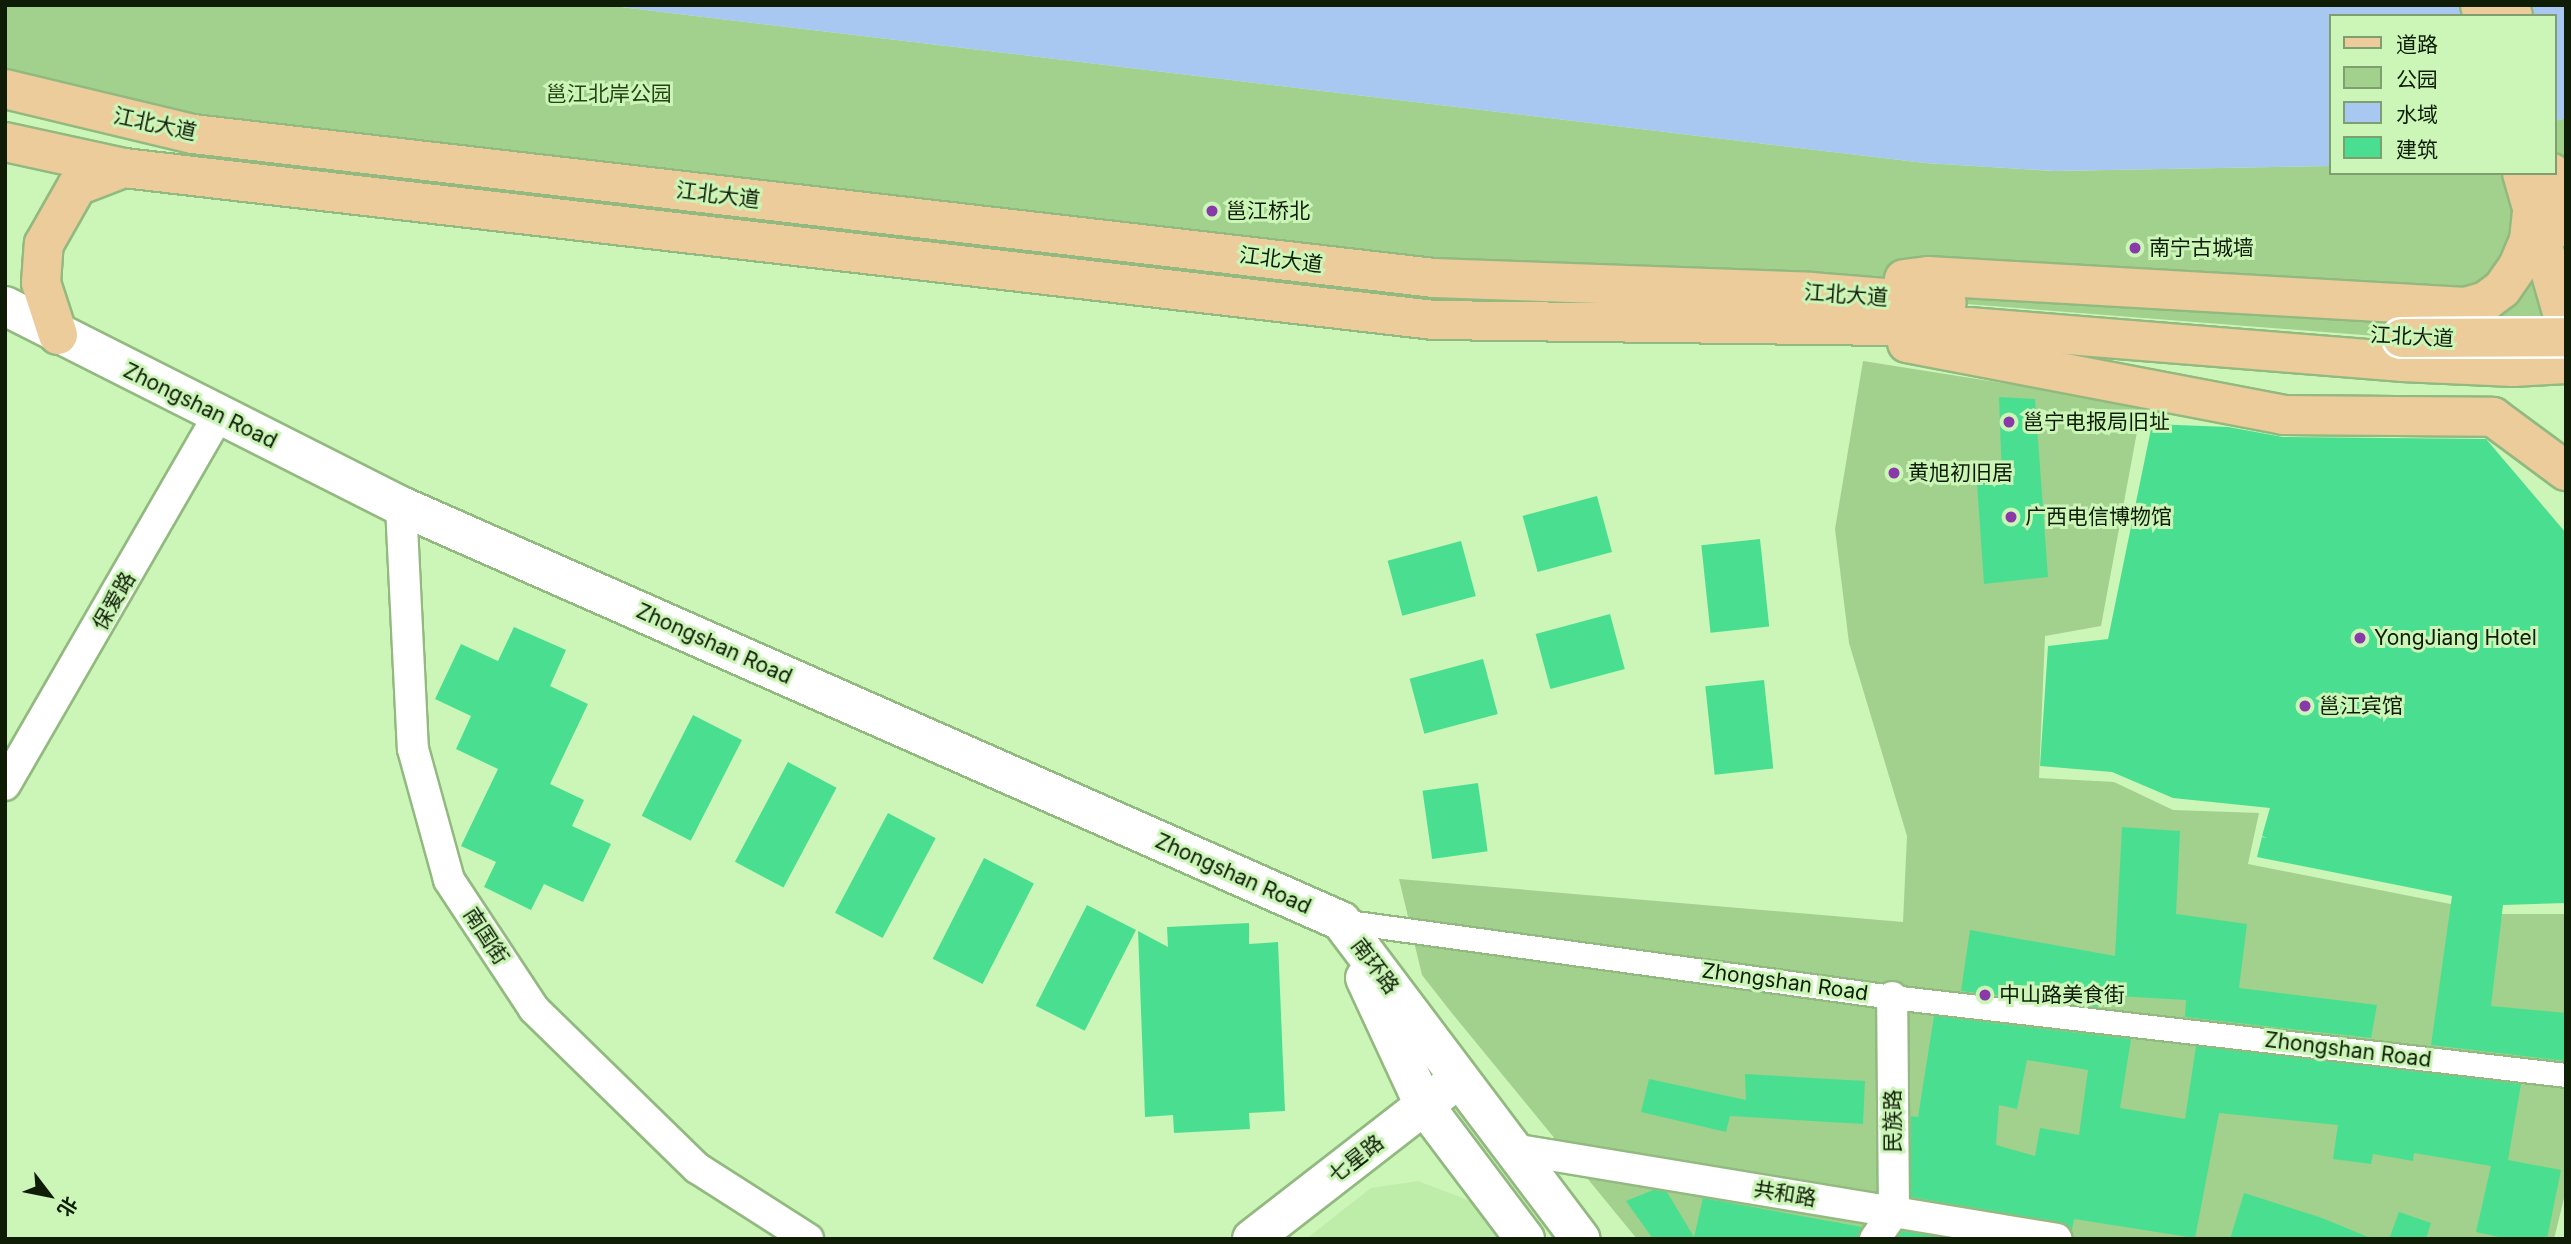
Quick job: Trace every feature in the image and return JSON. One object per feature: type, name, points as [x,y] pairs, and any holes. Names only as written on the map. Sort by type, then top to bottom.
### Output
[{"type":"main road","name":"江北大道","points":[[5,89],[193,134],[1434,278],[1814,308],[2402,338],[2566,337]]},
{"type":"main road","name":"江北大道","points":[[5,142],[124,168],[1433,320],[1814,308]]},
{"type":"main road","points":[[58,335],[41,283],[44,244],[76,186],[124,168]]},
{"type":"main road","points":[[2524,175],[2555,206],[2566,326]]},
{"type":"main road","points":[[1814,308],[1928,276],[2465,307],[2486,301],[2513,274],[2529,240],[2555,206]]},
{"type":"main road","name":"Zhongshan Road","points":[[5,306],[401,506],[1341,921]]},
{"type":"main road","points":[[1814,308],[2283,415],[2493,417],[2566,471]]},
{"type":"main road","name":"江北大道","points":[[1970,316],[2402,362],[2513,367],[2566,364]]},
{"type":"main road","name":"南环路","points":[[1341,921],[1581,1239]]},
{"type":"main road","name":"南环路","points":[[1341,921],[1424,1106],[1525,1239]]},
{"type":"main road","name":"七星路","points":[[1252,1239],[1459,1078]]},
{"type":"street","name":"保爱路","points":[[5,785],[219,415]]},
{"type":"street","name":"南国街","points":[[401,506],[413,748],[449,880],[534,1009],[697,1168],[808,1239]]},
{"type":"street","name":"Zhongshan Road","points":[[1341,921],[1892,997],[2566,1075]]},
{"type":"street","name":"民族路","points":[[1892,997],[1894,1212]]},
{"type":"street","name":"共和路","points":[[1513,1149],[2057,1239]]},
{"type":"street","points":[[1875,1239],[1894,1212]]},
{"type":"shaded area","points":[[1418,1181],[1473,1202],[1499,1239],[1306,1239],[1371,1188]]},
{"type":"green space","name":"邕江北岸公园","points":[[5,5],[604,5],[1925,163],[2054,171],[2330,166],[2330,175],[2557,175],[2557,120],[2566,118],[2566,337],[2402,338],[1811,292],[1434,278],[193,134],[5,89]]},
{"type":"green space","points":[[1863,361],[2142,405],[2101,626],[2045,636],[2039,778],[2114,782],[2173,810],[2259,813],[2248,864],[2501,914],[2566,914],[2566,1190],[2554,1239],[1637,1239],[1451,1012],[1422,975],[1399,879],[1903,922],[1907,836],[1849,643],[1835,529]]},
{"type":"water","points":[[604,5],[2566,5],[2566,118],[2557,120],[2557,14],[2330,14],[2330,166],[2055,171],[1925,163]]},
{"type":"building","name":"广西电信博物馆","points":[[1999,397],[2035,399],[2048,577],[1984,584],[1977,483],[2002,480]]},
{"type":"building","name":"邕江宾馆","points":[[2152,424],[2228,427],[2283,437],[2486,439],[2566,533],[2566,903],[2503,905],[2491,1006],[2566,1013],[2566,1061],[2431,1045],[2452,896],[2257,857],[2262,837],[2267,838],[2262,836],[2270,808],[2173,798],[2112,772],[2040,766],[2048,646],[2108,639]]},
{"type":"building","points":[[1597,496],[1612,552],[1538,572],[1523,516]]},
{"type":"building","points":[[1760,539],[1769,627],[1711,633],[1701,545]]},
{"type":"building","points":[[1461,541],[1476,596],[1402,616],[1388,561]]},
{"type":"building","points":[[1610,614],[1625,669],[1550,689],[1536,634]]},
{"type":"building","points":[[514,627],[566,650],[550,686],[588,704],[550,784],[584,800],[572,826],[611,844],[583,902],[544,884],[531,910],[484,887],[496,862],[461,846],[498,769],[456,749],[471,716],[435,699],[461,644],[498,661]]},
{"type":"building","points":[[1483,659],[1498,714],[1424,734],[1410,679]]},
{"type":"building","points":[[1764,680],[1773,769],[1715,775],[1705,686]]},
{"type":"building","points":[[693,715],[742,740],[691,841],[642,816]]},
{"type":"building","points":[[788,762],[837,788],[784,888],[735,862]]},
{"type":"building","points":[[1478,783],[1488,851],[1432,859],[1423,791]]},
{"type":"building","points":[[888,813],[936,838],[883,938],[835,913]]},
{"type":"building","points":[[2122,827],[2180,831],[2176,914],[2247,924],[2239,988],[2377,1005],[2371,1038],[2185,1017],[2186,1000],[2100,995],[2098,1007],[1961,991],[1970,930],[2115,956]]},
{"type":"building","points":[[984,858],[1034,883],[983,984],[933,959]]},
{"type":"building","points":[[1087,905],[1136,930],[1085,1031],[1036,1006]]},
{"type":"building","points":[[1249,923],[1249,944],[1278,942],[1285,1111],[1249,1113],[1250,1129],[1174,1133],[1173,1115],[1145,1117],[1138,931],[1168,947],[1167,927]]},
{"type":"building","points":[[1934,1016],[2131,1039],[2120,1108],[2185,1119],[2196,1046],[2521,1084],[2508,1160],[2561,1170],[2547,1239],[2508,1239],[2476,1232],[2491,1166],[2414,1153],[2413,1161],[2373,1154],[2371,1164],[2333,1159],[2338,1125],[2219,1113],[2195,1238],[2074,1219],[2072,1230],[2060,1222],[1911,1197],[1911,1116],[1918,1117]],"holes":[[[2027,1060],[2088,1070],[2079,1135],[2040,1128],[2035,1156],[1996,1145],[1999,1105],[2017,1109]]]},
{"type":"building","points":[[1745,1074],[1865,1081],[1863,1124],[1730,1116],[1726,1132],[1641,1112],[1649,1079],[1746,1100]]},
{"type":"building","points":[[1653,1190],[1667,1192],[1694,1237],[1703,1198],[1862,1227],[1858,1239],[1653,1239],[1626,1201]]},
{"type":"building","points":[[2244,1193],[2322,1218],[2373,1239],[2230,1239]]},
{"type":"building","points":[[2399,1212],[2431,1223],[2426,1239],[2389,1239]]},
{"type":"building","points":[[1902,1231],[1948,1239],[1897,1239]]},
{"type":"place","name":"邕江桥北","points":[[1212,211]]},
{"type":"place","name":"南宁古城墙","points":[[2135,248]]},
{"type":"place","name":"邕宁电报局旧址","points":[[2009,422]]},
{"type":"place","name":"黄旭初旧居","points":[[1894,473]]},
{"type":"place","name":"广西电信博物馆","points":[[2011,517]]},
{"type":"place","name":"YongJiang Hotel","points":[[2360,638]]},
{"type":"place","name":"邕江宾馆","points":[[2305,706]]},
{"type":"place","name":"中山路美食街","points":[[1985,995]]}]
